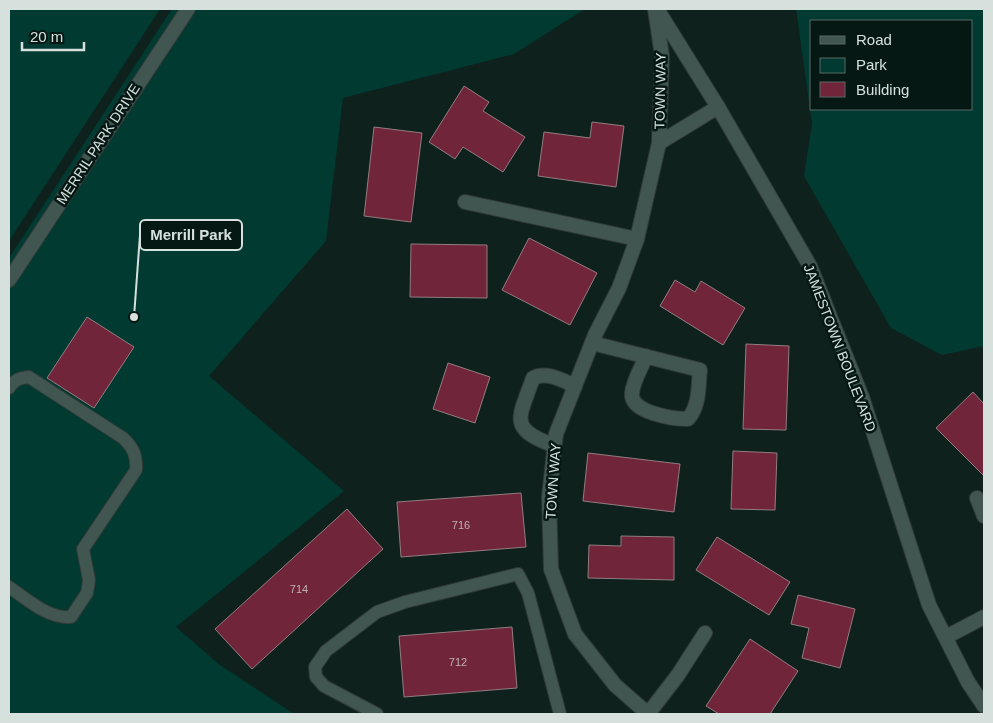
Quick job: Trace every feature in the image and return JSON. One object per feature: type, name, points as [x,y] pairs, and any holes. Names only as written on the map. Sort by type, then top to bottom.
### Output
[{"type":"street","name":"MERRIL PARK DRIVE","points":[[9,280],[188,9]]},
{"type":"street","name":"JAMESTOWN BOULEVARD","points":[[656,9],[718,107],[810,266],[862,397],[929,605],[968,682],[984,706]]},
{"type":"street","name":"TOWN WAY","points":[[648,714],[615,685],[575,634],[551,568],[549,497],[556,434],[592,343],[618,288],[637,239],[658,143],[662,56],[656,9]]},
{"type":"street","name":"TOWN WAY","points":[[658,143],[718,107]]},
{"type":"street","points":[[465,202],[637,239]]},
{"type":"street","points":[[592,343],[646,356],[700,370],[697,404],[688,419],[643,410],[633,401],[632,393],[646,356]]},
{"type":"street","points":[[555,446],[536,439],[525,431],[521,424],[521,414],[533,378],[540,375],[551,376],[575,386]]},
{"type":"street","points":[[977,498],[984,516]]},
{"type":"street","points":[[946,637],[984,617]]},
{"type":"street","points":[[648,714],[678,675],[705,633]]},
{"type":"lane","points":[[9,388],[19,378],[28,377],[123,438],[132,446],[137,459],[136,470],[83,550],[89,580],[87,593],[71,617],[60,618],[47,612],[9,586]]},
{"type":"lane","points":[[376,714],[324,686],[316,677],[315,667],[326,651],[377,612],[405,602],[518,574],[528,593],[560,714]]},
{"type":"green space","points":[[9,9],[160,9],[9,241]]},
{"type":"green space","points":[[172,9],[585,9],[514,54],[343,98],[326,241],[209,376],[344,491],[176,627],[220,665],[294,714],[9,714],[9,258]]},
{"type":"green space","points":[[796,9],[984,9],[984,346],[942,355],[891,328],[804,176],[812,123],[810,110],[973,110],[973,20],[810,20],[810,109]]},
{"type":"building","points":[[464,86],[489,102],[483,111],[525,137],[503,172],[463,147],[455,159],[429,142]]},
{"type":"building","points":[[592,122],[624,126],[616,187],[538,176],[544,132],[590,138]]},
{"type":"building","points":[[374,127],[422,133],[411,222],[364,216]]},
{"type":"building","points":[[529,238],[597,273],[570,325],[502,290]]},
{"type":"building","points":[[411,244],[487,245],[487,298],[410,297]]},
{"type":"building","points":[[675,280],[695,292],[701,281],[745,308],[723,345],[660,306]]},
{"type":"building","points":[[87,317],[134,347],[94,408],[47,378]]},
{"type":"building","points":[[746,344],[789,346],[786,430],[743,429]]},
{"type":"building","points":[[448,363],[490,377],[475,423],[433,409]]},
{"type":"building","points":[[973,392],[984,404],[984,476],[936,428]]},
{"type":"building","points":[[733,451],[777,453],[775,510],[731,509]]},
{"type":"building","points":[[588,453],[680,464],[674,512],[583,501]]},
{"type":"building","points":[[521,493],[526,547],[401,557],[397,502]]},
{"type":"building","points":[[347,509],[383,549],[252,669],[215,629]]},
{"type":"building","points":[[621,536],[674,537],[674,580],[588,578],[589,545],[621,546]]},
{"type":"building","points":[[717,537],[790,582],[769,615],[696,570]]},
{"type":"building","points":[[798,595],[855,609],[840,668],[802,658],[809,628],[791,624]]},
{"type":"building","points":[[512,627],[517,688],[404,697],[399,636]]},
{"type":"building","points":[[750,639],[798,671],[770,714],[719,714],[706,706]]},
{"type":"place","name":"Merrill Park","points":[[134,317]]}]
